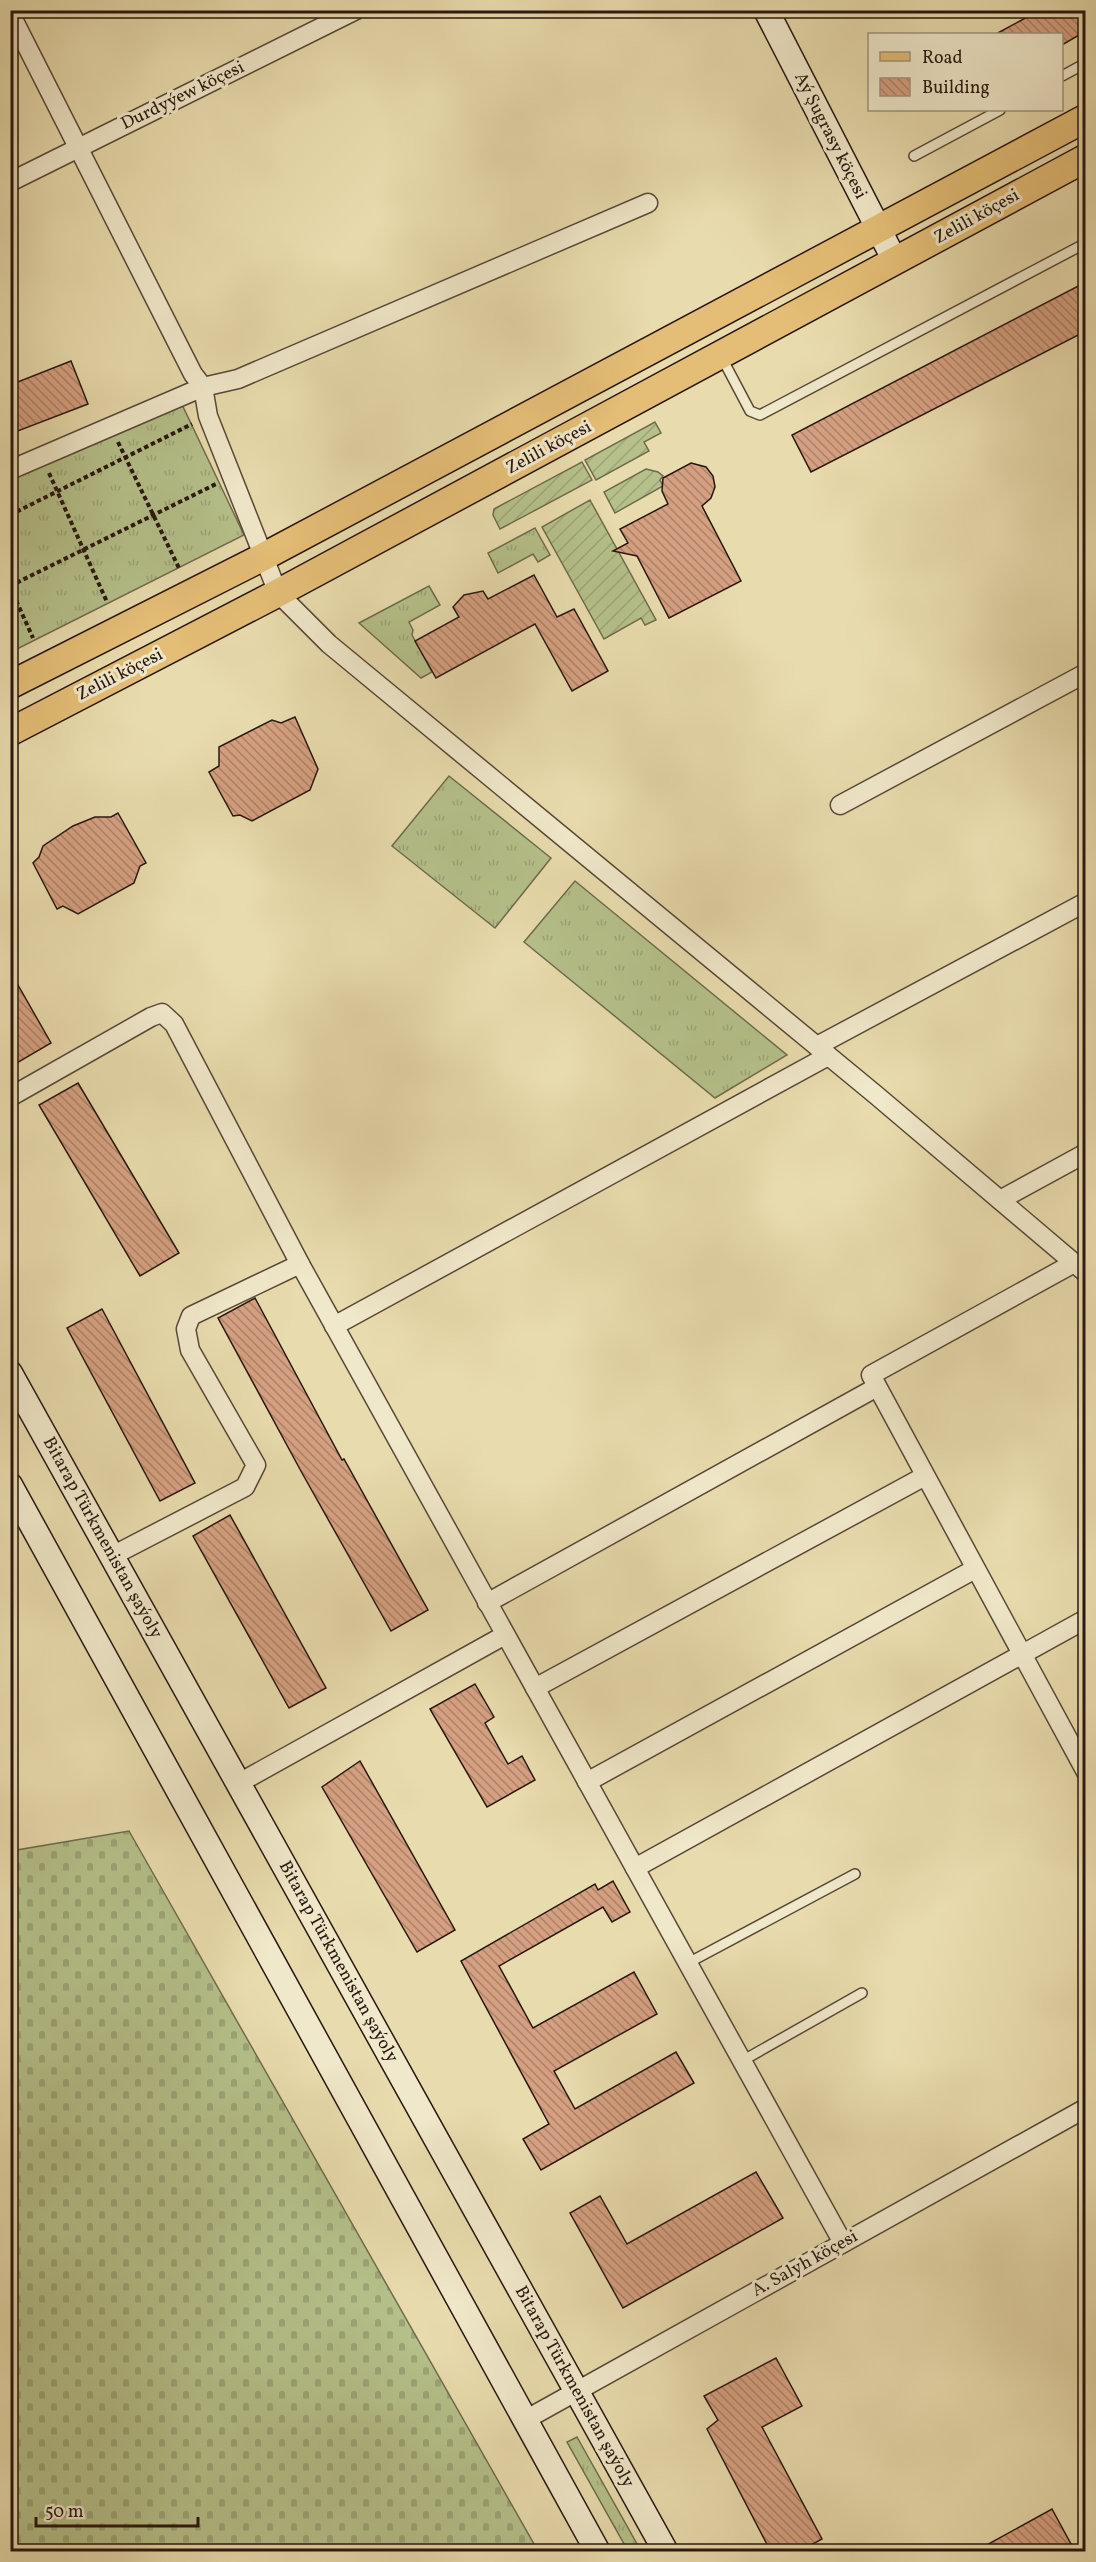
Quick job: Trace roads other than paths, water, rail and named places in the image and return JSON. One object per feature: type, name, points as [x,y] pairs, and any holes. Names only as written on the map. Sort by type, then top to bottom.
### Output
[{"type":"main road","name":"Aý Şugrasy köçesi","points":[[766,10],[895,261]]},
{"type":"main road","name":"Zelili köçesi","points":[[10,685],[263,557],[1086,118]]},
{"type":"main road","name":"Zelili köçesi","points":[[18,728],[278,593],[1086,158]]},
{"type":"main road","points":[[10,753],[21,747],[18,728]]},
{"type":"main road","name":"Bitarap Türkmenistan şaýoly","points":[[10,1373],[666,2552]]},
{"type":"main road","points":[[10,1485],[598,2552]]},
{"type":"street","name":"Durdyýew köçesi","points":[[10,182],[356,10]]},
{"type":"street","points":[[10,13],[193,374],[203,387],[208,416],[278,593],[329,644],[822,1051],[1080,1268],[871,1375],[1086,1772]]},
{"type":"street","points":[[10,470],[203,387],[238,379],[648,203]]},
{"type":"street","points":[[840,805],[1086,673]]},
{"type":"street","points":[[334,1326],[1086,902]]},
{"type":"street","points":[[10,1097],[151,1017],[162,1013],[174,1024],[334,1326],[843,2243]]},
{"type":"street","points":[[1000,1200],[1086,1153]]},
{"type":"street","points":[[112,1556],[245,1487],[256,1465],[190,1350],[186,1329],[191,1316],[300,1264]]},
{"type":"street","points":[[487,1603],[877,1387]]},
{"type":"street","points":[[535,1688],[925,1476]]},
{"type":"street","points":[[587,1782],[975,1569]]},
{"type":"street","points":[[635,1868],[1086,1619]]},
{"type":"street","points":[[238,1783],[505,1635]]},
{"type":"street","name":"A. Salyh köçesi","points":[[525,2420],[1086,2108]]},
{"type":"lane","points":[[1063,75],[1086,63]]},
{"type":"lane","points":[[914,156],[998,111]]},
{"type":"lane","points":[[720,356],[750,411],[760,415],[1086,243]]},
{"type":"lane","points":[[688,1963],[855,1874]]},
{"type":"lane","points":[[742,2061],[862,1993]]}]
